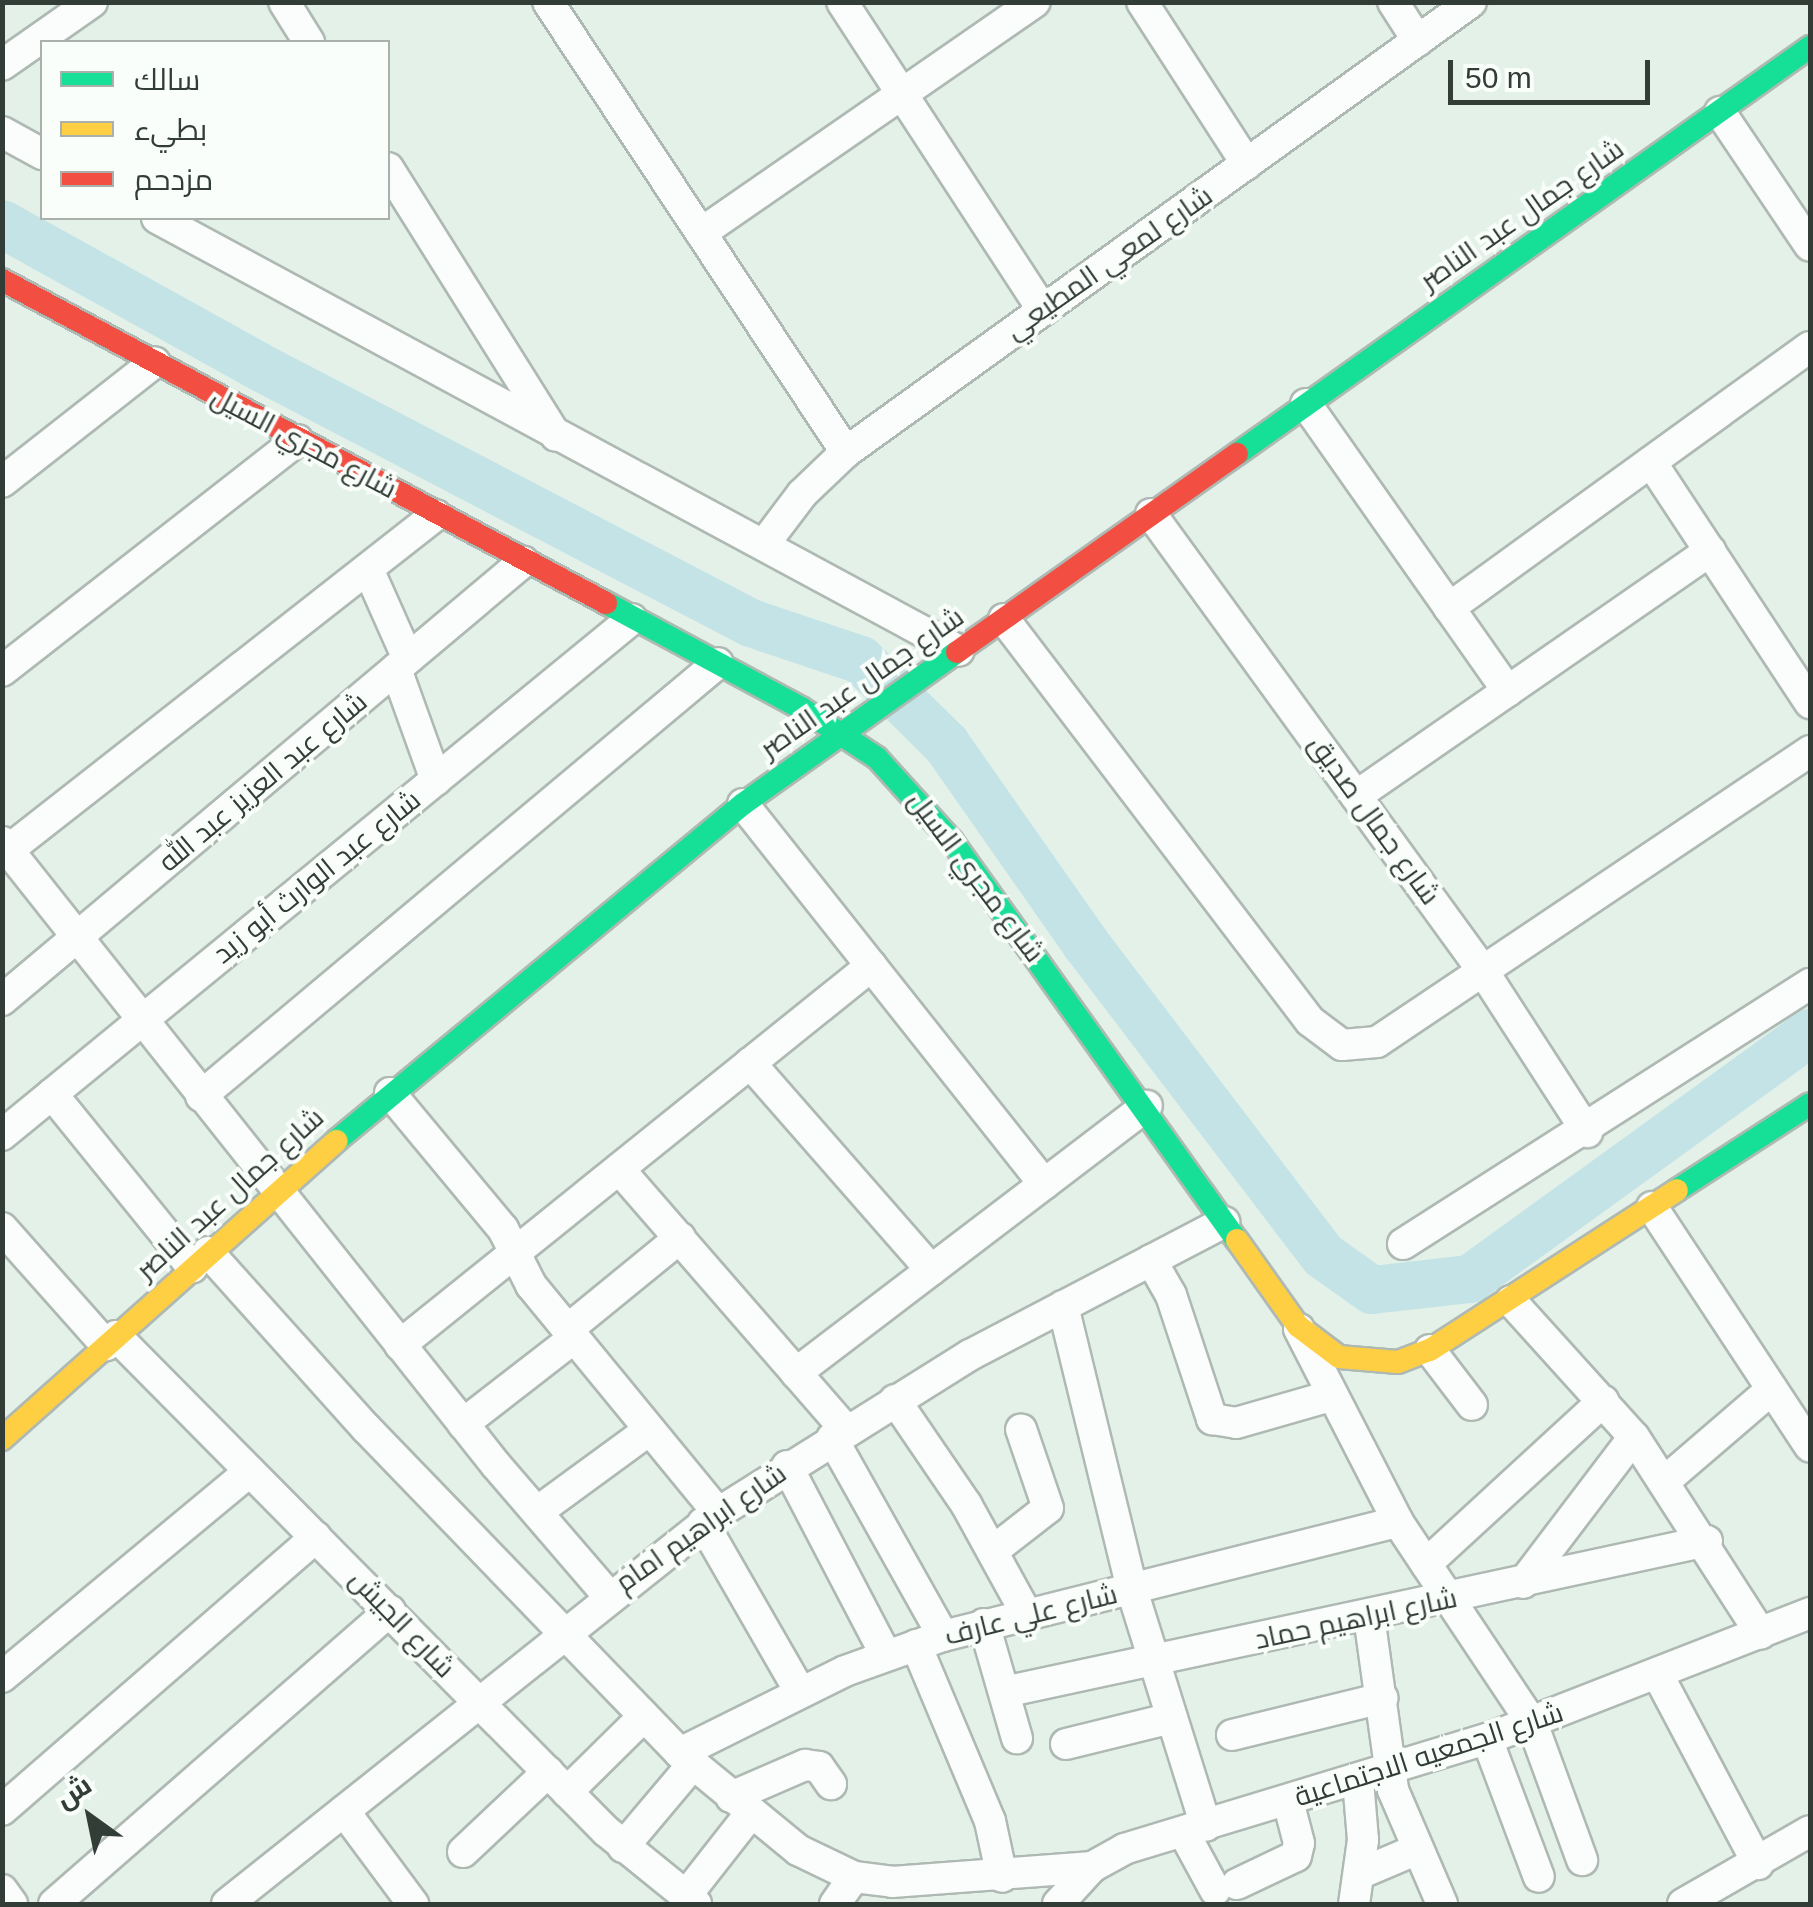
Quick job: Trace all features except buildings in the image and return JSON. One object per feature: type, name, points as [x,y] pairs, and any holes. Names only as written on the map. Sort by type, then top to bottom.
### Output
[{"type":"street","points":[[2,65],[92,2]]},
{"type":"street","points":[[284,2],[308,40]]},
{"type":"street","points":[[842,2],[1043,310]]},
{"type":"street","points":[[701,233],[1035,2]]},
{"type":"street","points":[[1142,2],[1247,164]]},
{"type":"street","points":[[1394,2],[1418,41]]},
{"type":"street","name":"شارع لمعي المطيعي","points":[[765,544],[802,494],[846,452],[1471,2]]},
{"type":"street","points":[[550,3],[846,452]]},
{"type":"street","name":"شارع جمال عبد الناصر","points":[[2,1439],[390,1093],[743,804],[1810,47]]},
{"type":"street","points":[[1720,112],[1810,246]]},
{"type":"street","points":[[2,132],[40,153]]},
{"type":"street","points":[[390,171],[557,439]]},
{"type":"street","points":[[161,220],[557,439],[765,544],[949,658]]},
{"type":"street","name":"شارع مجري السيل","points":[[2,280],[844,732],[906,786],[952,841],[1147,1106],[1298,1326],[1316,1344],[1364,1363],[1398,1362],[1430,1350],[1810,1104]]},
{"type":"street","points":[[1450,608],[1810,346]]},
{"type":"street","points":[[2,482],[154,362]]},
{"type":"street","points":[[1306,404],[1508,690]]},
{"type":"street","points":[[2,671],[298,440]]},
{"type":"street","points":[[1651,462],[1810,703]]},
{"type":"street","points":[[436,514],[5,850],[464,1424],[608,1594]]},
{"type":"street","name":"شارع جمال صديق","points":[[1151,514],[1483,970],[1586,1132]]},
{"type":"street","points":[[1356,796],[1710,551]]},
{"type":"street","name":"شارع عبد العزيز عبد الله","points":[[2,1000],[523,562]]},
{"type":"street","points":[[368,569],[402,664],[436,780]]},
{"type":"street","name":"شارع عبد الوارث أبو زيد","points":[[2,1135],[632,619]]},
{"type":"street","points":[[1004,619],[1310,1021],[1342,1045],[1377,1042],[1810,752]]},
{"type":"street","points":[[201,1096],[718,663]]},
{"type":"street","points":[[743,804],[1044,1184]]},
{"type":"street","points":[[400,1345],[871,966]]},
{"type":"street","points":[[1404,1244],[1586,1132],[1810,984]]},
{"type":"street","points":[[750,1063],[931,1270]]},
{"type":"street","points":[[390,1093],[503,1229],[514,1253],[570,1334],[649,1430],[710,1518],[800,1692]]},
{"type":"street","points":[[52,1094],[200,1259],[686,1759],[798,1850],[854,1877],[892,1882],[1002,1877],[1092,1866]]},
{"type":"street","points":[[796,1373],[1147,1106]]},
{"type":"street","points":[[619,1169],[796,1373],[839,1434],[929,1640],[990,1820],[1002,1877]]},
{"type":"street","points":[[1652,1207],[1810,1447]]},
{"type":"street","name":"شارع ابراهيم امام","points":[[246,1898],[344,1811],[608,1594],[710,1518],[895,1400],[1224,1222]]},
{"type":"street","name":"شارع الجيش","points":[[2,1228],[13,1259],[111,1341],[250,1471],[623,1846],[690,1901]]},
{"type":"street","points":[[464,1424],[680,1238]]},
{"type":"street","points":[[1151,1260],[1172,1295],[1212,1419],[1236,1423],[1330,1396]]},
{"type":"street","points":[[1511,1301],[1634,1437],[1706,1541],[1761,1634]]},
{"type":"street","points":[[1063,1306],[1132,1590],[1172,1718],[1195,1829],[1226,1887],[1296,1856],[1299,1844],[1288,1801]]},
{"type":"street","points":[[1298,1326],[1330,1396],[1398,1522],[1532,1723],[1582,1860]]},
{"type":"street","points":[[1430,1350],[1472,1405]]},
{"type":"street","points":[[1665,1482],[1772,1388]]},
{"type":"street","points":[[895,1400],[994,1550],[1027,1615]]},
{"type":"street","points":[[1426,1564],[1603,1401]]},
{"type":"street","points":[[994,1550],[1048,1508],[1022,1429]]},
{"type":"street","points":[[537,1512],[649,1430]]},
{"type":"street","points":[[1523,1583],[1634,1437]]},
{"type":"street","points":[[787,1466],[886,1655]]},
{"type":"street","points":[[2,1678],[250,1471]]},
{"type":"street","name":"شارع علي عارف","points":[[623,1846],[686,1759],[800,1692],[886,1655],[984,1624],[1398,1522]]},
{"type":"street","points":[[2,1810],[316,1537]]},
{"type":"street","name":"شارع ابراهيم حماد","points":[[1004,1692],[1450,1600],[1706,1541]]},
{"type":"street","points":[[54,1904],[390,1611]]},
{"type":"street","name":"شارع الجمعيه الاجتماعية","points":[[1067,1901],[1092,1866],[1124,1849],[1487,1740],[1658,1676],[1810,1613]]},
{"type":"street","points":[[1368,1616],[1383,1698],[1390,1772],[1437,1903]]},
{"type":"street","points":[[984,1624],[1017,1738]]},
{"type":"street","points":[[1658,1676],[1758,1864]]},
{"type":"street","points":[[1232,1735],[1383,1698]]},
{"type":"street","points":[[462,1852],[644,1716]]},
{"type":"street","points":[[1066,1744],[1172,1718]]},
{"type":"street","points":[[1487,1740],[1539,1877]]},
{"type":"street","points":[[690,1901],[741,1806],[805,1765],[825,1772],[831,1784]]},
{"type":"street","points":[[1353,1895],[1358,1781]]},
{"type":"street","points":[[344,1811],[414,1904]]},
{"type":"street","points":[[1683,1904],[1731,1894],[1758,1864],[1810,1831]]},
{"type":"street","points":[[1353,1895],[1418,1849]]},
{"type":"street","points":[[834,1904],[854,1877]]},
{"type":"street","points":[[2,1890],[12,1904]]},
{"type":"waterway","points":[[2,224],[256,365],[751,623],[861,660],[946,744],[1086,944],[1324,1256],[1372,1290],[1470,1279],[1810,1033]]},
{"type":"traffic: fast","points":[[1237,454],[1810,47]]},
{"type":"traffic: fast","points":[[606,603],[801,708],[877,758],[952,841],[1237,1240]]},
{"type":"traffic: fast","points":[[336,1141],[743,804],[957,652]]},
{"type":"traffic: fast","points":[[1677,1190],[1810,1104]]},
{"type":"traffic: slow","points":[[2,1439],[336,1141]]},
{"type":"traffic: slow","points":[[1237,1240],[1298,1326],[1339,1357],[1398,1362],[1430,1350],[1677,1190]]},
{"type":"traffic: jam","points":[[2,280],[606,603]]},
{"type":"traffic: jam","points":[[957,652],[1237,454]]}]
